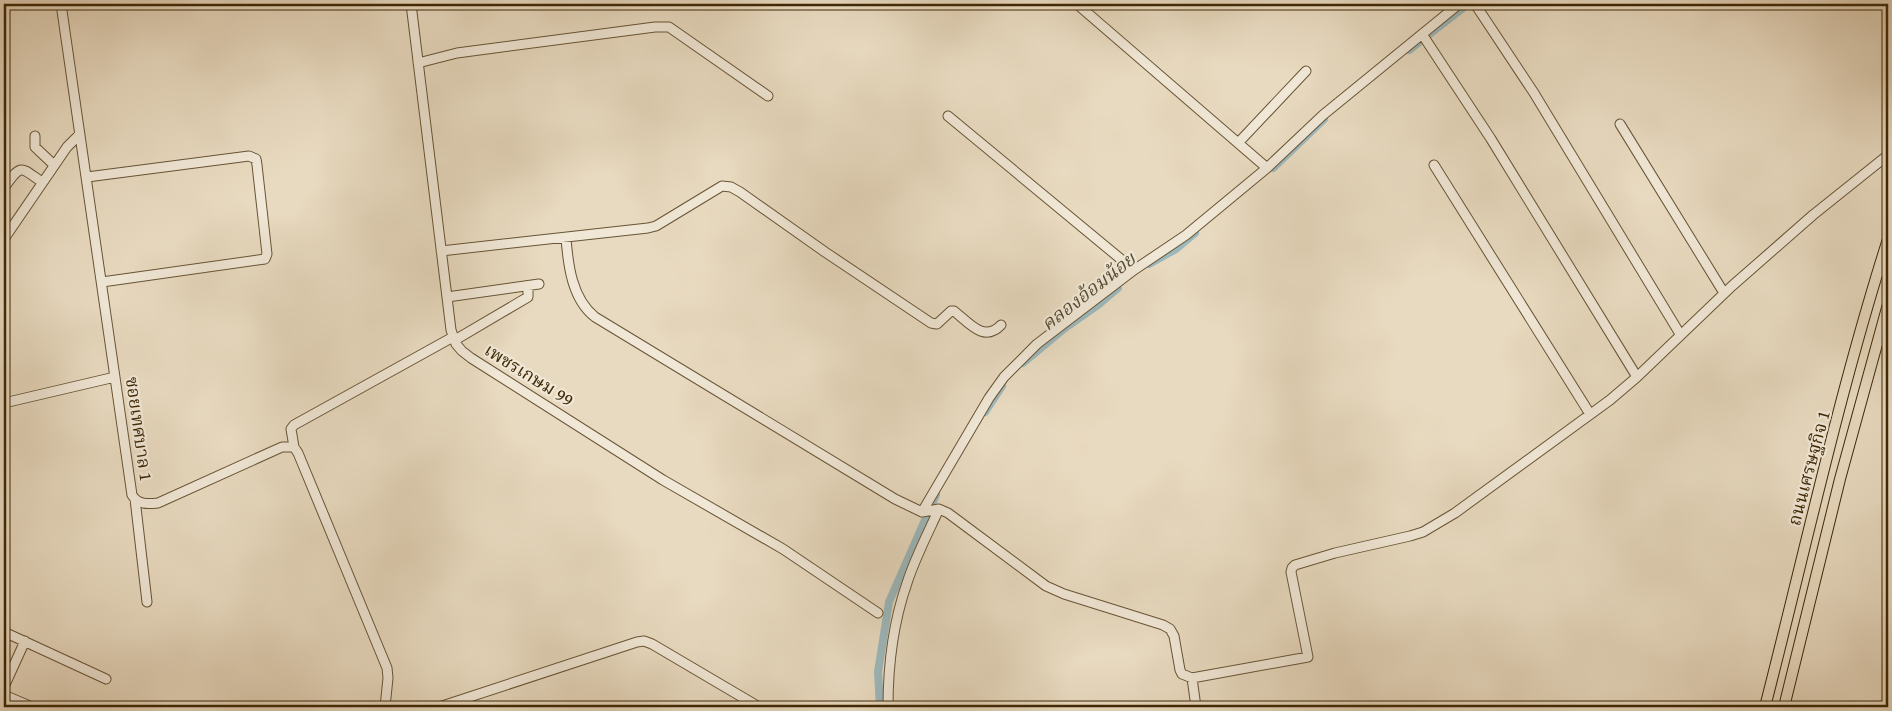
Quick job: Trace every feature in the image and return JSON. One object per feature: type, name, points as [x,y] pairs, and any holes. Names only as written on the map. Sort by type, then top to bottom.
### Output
[{"type":"main road","name":"ถนนเศรษฐกิจ 1","points":[[1765,707],[1822,478],[1877,273],[1888,239]]},
{"type":"main road","name":"ถนนเศรษฐกิจ 1","points":[[1784,707],[1840,479],[1888,304]]},
{"type":"main road","points":[[1781,644],[1799,648]]},
{"type":"street","name":"ซอยเทศบาล 1","points":[[61,4],[131,492],[135,499],[144,504],[158,503],[282,447],[294,447]]},
{"type":"street","points":[[411,4],[441,251],[454,338]]},
{"type":"street","points":[[1077,4],[1267,168]]},
{"type":"street","points":[[924,512],[988,398],[1004,378],[1037,344],[1134,270],[1186,235],[1267,168],[1323,115],[1424,36],[1459,4]]},
{"type":"street","points":[[1475,4],[1534,93],[1680,334]]},
{"type":"street","points":[[418,63],[457,53],[646,28],[669,27],[768,96]]},
{"type":"street","points":[[1424,36],[1491,138],[1637,377]]},
{"type":"street","points":[[1238,142],[1306,71]]},
{"type":"street","points":[[948,116],[1134,270]]},
{"type":"street","points":[[1620,124],[1724,293]]},
{"type":"street","points":[[4,239],[67,147],[80,134]]},
{"type":"street","points":[[34,136],[35,147],[54,165]]},
{"type":"street","points":[[566,238],[568,264],[586,310],[895,499],[924,512],[938,509],[954,516],[1055,591],[1163,625],[1170,629],[1174,636],[1180,670],[1182,674],[1192,678],[1308,657],[1291,572],[1295,565],[1335,553],[1423,532],[1455,512],[1590,414],[1637,377],[1724,293],[1813,215],[1888,155]]},
{"type":"street","points":[[87,177],[250,156],[256,159],[257,165],[267,254],[264,259],[102,282]]},
{"type":"street","points":[[1434,164],[1590,414]]},
{"type":"street","points":[[6,185],[16,171],[20,169],[42,182]]},
{"type":"street","points":[[441,251],[648,228],[656,226],[726,185],[740,192],[931,323],[937,324],[951,311],[954,311],[985,333],[992,332],[1001,325]]},
{"type":"street","points":[[447,296],[539,284]]},
{"type":"street","points":[[385,707],[388,678],[387,668],[298,452],[294,447],[291,429],[294,425],[528,297],[528,286]]},
{"type":"street","name":"เพชรเกษม 99","points":[[454,338],[462,351],[471,358],[663,480],[768,540],[878,613]]},
{"type":"street","points":[[4,403],[115,377]]},
{"type":"street","points":[[135,499],[147,602]]},
{"type":"street","points":[[888,707],[889,660],[903,595],[907,581],[938,509]]},
{"type":"street","points":[[4,632],[106,679]]},
{"type":"street","points":[[4,686],[24,642]]},
{"type":"street","points":[[439,707],[637,642],[644,642],[652,644],[759,707]]},
{"type":"street","points":[[1192,678],[1196,707]]},
{"type":"street","points":[[4,695],[32,707]]},
{"type":"waterway","name":"คลองอ้อมน้อย","points":[[1409,50],[1468,4]]},
{"type":"waterway","name":"คลองอ้อมน้อย","points":[[1273,168],[1324,119]]},
{"type":"waterway","name":"คลองอ้อมน้อย","points":[[1149,264],[1176,249],[1195,233]]},
{"type":"waterway","name":"คลองอ้อมน้อย","points":[[1023,363],[1118,288]]},
{"type":"waterway","name":"คลองอ้อมน้อย","points":[[985,412],[1002,386]]},
{"type":"waterway","name":"คลองอ้อมน้อย","points":[[880,707],[878,672],[889,602],[936,495]]}]
